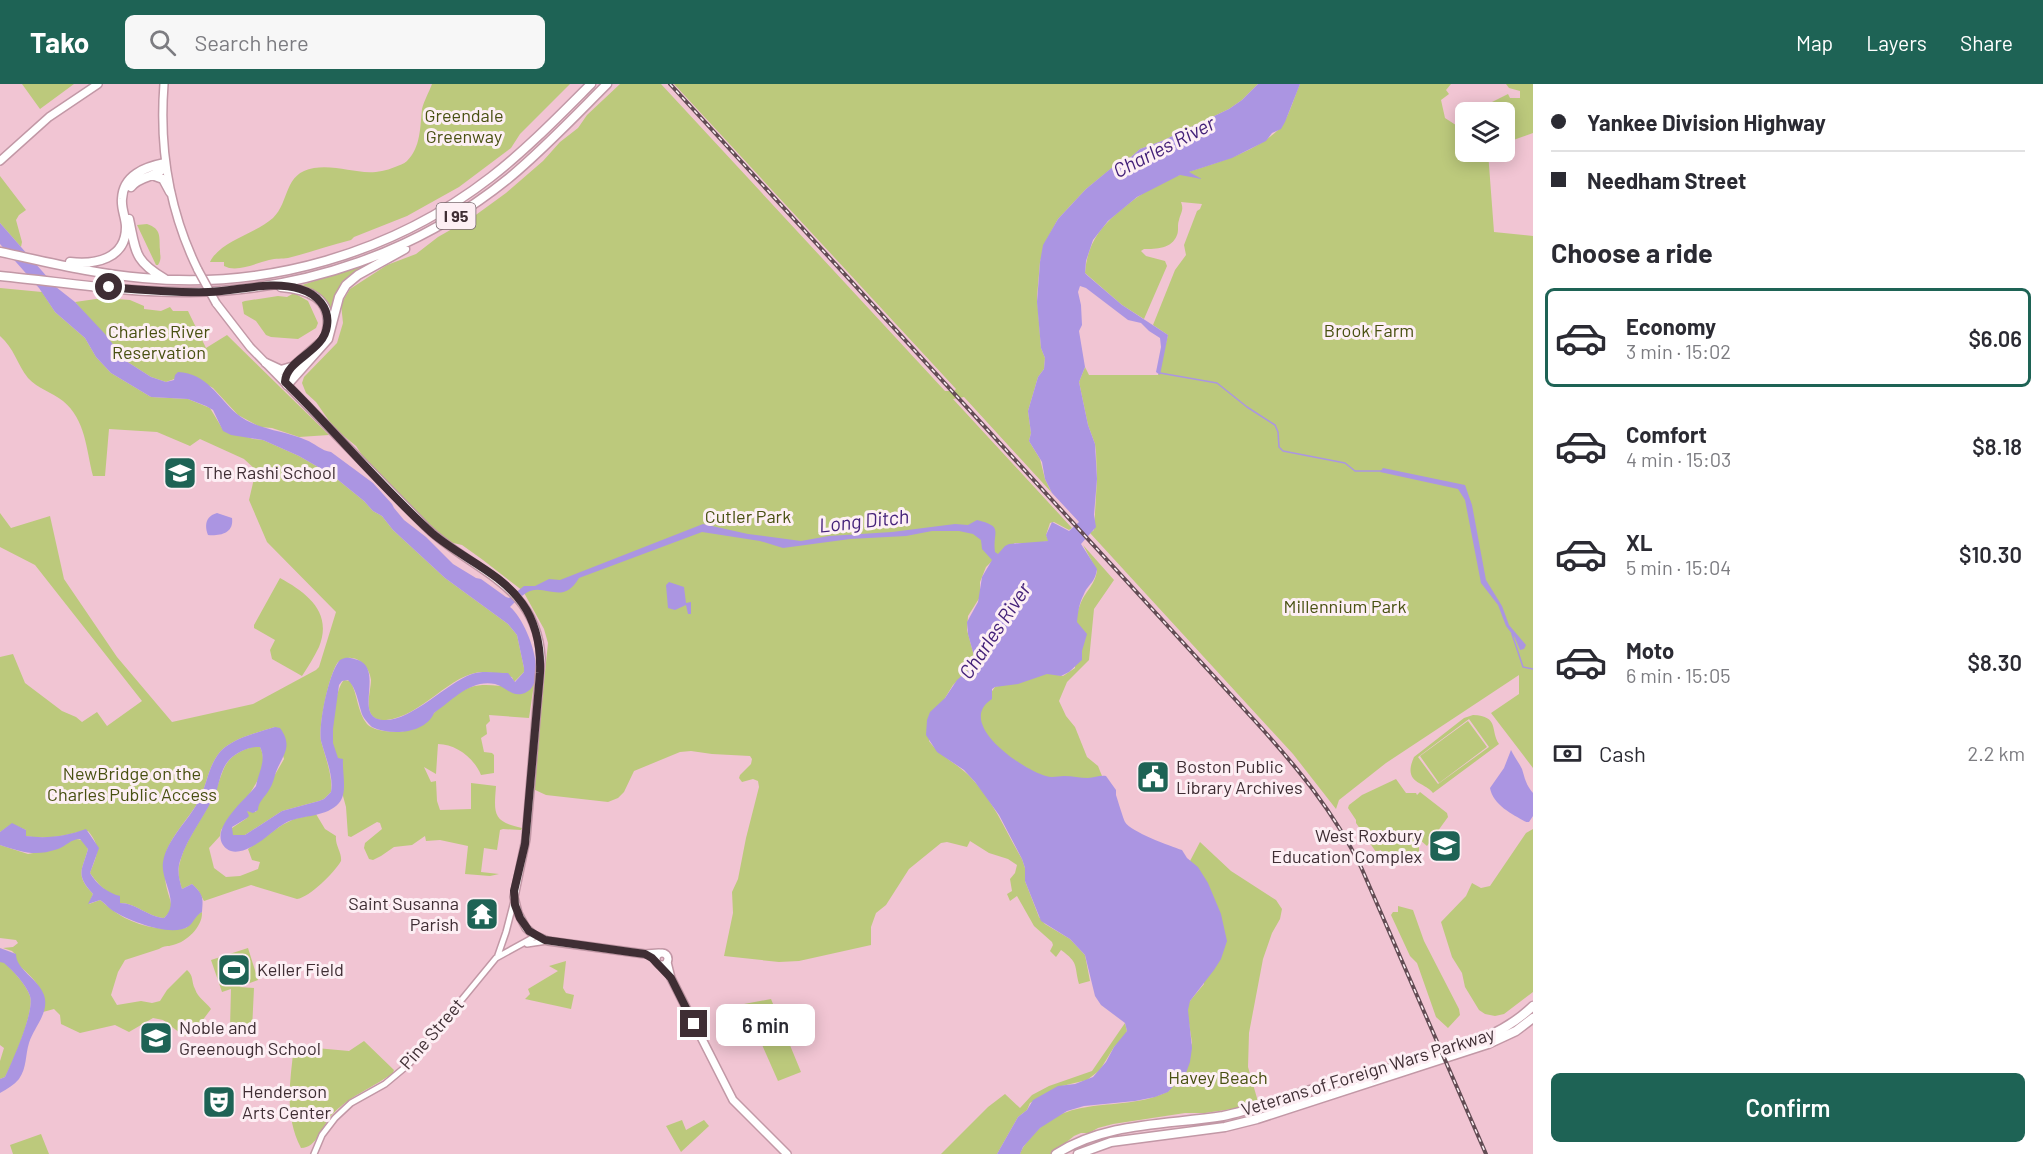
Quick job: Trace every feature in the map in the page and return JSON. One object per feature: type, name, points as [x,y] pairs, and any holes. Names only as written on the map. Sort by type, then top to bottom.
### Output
[{"type":"highway","name":"I 95","points":[[0,252],[115,275],[168,280],[221,279],[286,271],[344,255],[399,233],[452,204],[495,174],[534,140],[591,84]]},
{"type":"highway","name":"I 95","points":[[5,277],[183,292],[223,291],[268,286],[354,264],[391,250],[428,232],[468,208],[511,176],[608,84]]},
{"type":"highway","points":[[165,165],[160,172],[138,179],[131,186],[127,195],[127,207],[139,257],[148,268],[168,280]]},
{"type":"highway","points":[[49,263],[93,263],[112,256],[121,246],[125,234],[122,199],[126,185],[141,170],[165,165]]},
{"type":"highway","points":[[149,175],[156,175],[164,179],[170,192]]},
{"type":"highway","points":[[286,383],[328,339],[339,297],[346,285],[358,275],[409,247],[428,232]]},
{"type":"highway","points":[[268,286],[306,291],[319,300],[326,312],[327,326],[322,339],[286,374],[286,383]]},
{"type":"highway","points":[[266,363],[281,370],[292,367]]},
{"type":"highway","name":"Veterans of Foreign Wars Parkway","points":[[1056,1154],[1082,1140],[1116,1130],[1238,1113],[1309,1090],[1374,1074],[1484,1039],[1510,1025],[1533,1006]]},
{"type":"highway","name":"Veterans of Foreign Wars Parkway","points":[[1082,1152],[1117,1141],[1225,1127],[1257,1119],[1488,1044],[1515,1031],[1533,1018]]},
{"type":"highway","points":[[1082,1140],[1082,1152]]},
{"type":"main road","points":[[0,161],[49,117],[98,84]]},
{"type":"main road","points":[[164,84],[162,126],[170,192],[180,228],[198,270],[216,303],[235,329],[266,363],[433,534],[511,590],[521,602],[535,627],[541,658],[526,839],[514,899],[521,920],[529,931],[548,940],[645,954],[660,960],[733,1100],[787,1154]]},
{"type":"street","name":"Pine Street","points":[[314,1154],[322,1136],[335,1118],[351,1103],[385,1084],[406,1067],[496,958],[504,939],[514,899]]},
{"type":"street","name":"Pine Street","points":[[496,958],[536,936]]},
{"type":"street","name":"Pine Street","points":[[519,946],[548,940]]},
{"type":"green space","points":[[22,84],[74,84],[40,109]]},
{"type":"green space","name":"Greendale Greenway","points":[[432,84],[570,84],[520,134],[511,148],[459,187],[407,216],[351,240],[288,258],[272,259],[235,268],[224,266],[224,262],[210,262],[230,243],[273,218],[292,182],[304,171],[325,167],[374,172],[384,171],[406,162],[415,150],[422,109]]},
{"type":"green space","name":"Cutler Park","points":[[620,84],[661,84],[945,391],[954,391],[956,389],[674,84],[1258,84],[1229,109],[1140,149],[1131,157],[1118,163],[1086,189],[1058,219],[1047,239],[1040,262],[1037,297],[1041,348],[1045,358],[1044,369],[1038,377],[1028,411],[1031,433],[1029,441],[1040,459],[1045,479],[1052,493],[964,397],[953,399],[1072,528],[1069,530],[1054,522],[1050,523],[1046,535],[1049,541],[1030,544],[1015,543],[1001,552],[986,567],[980,582],[980,597],[968,616],[967,630],[976,663],[953,685],[945,698],[929,741],[939,752],[969,775],[988,799],[1022,859],[1025,881],[1039,917],[1045,924],[1070,939],[1085,955],[1090,981],[1079,984],[1071,958],[1061,950],[1056,957],[1050,951],[1052,942],[1034,926],[1017,896],[1010,901],[1007,894],[1012,891],[1010,879],[1017,865],[1008,859],[989,853],[970,841],[967,847],[947,842],[941,843],[909,869],[886,905],[876,913],[871,927],[871,945],[799,961],[779,962],[724,956],[733,913],[732,892],[738,879],[759,787],[758,781],[753,779],[742,782],[739,778],[751,764],[750,756],[680,752],[634,771],[624,792],[618,798],[608,802],[546,795],[533,789],[548,643],[544,629],[523,591],[462,545],[449,542],[426,523],[366,461],[356,446],[334,428],[316,402],[306,393],[302,383],[304,377],[337,343],[343,323],[341,304],[350,289],[387,265],[416,254],[506,193],[578,128],[587,115]]},
{"type":"green space","points":[[1300,84],[1451,84],[1446,90],[1449,94],[1441,100],[1445,118],[1455,124],[1455,162],[1489,162],[1494,232],[1533,236],[1533,768],[1491,713],[1519,694],[1519,675],[1386,763],[1339,800],[1336,809],[1293,754],[1090,533],[1094,530],[1096,452],[1079,382],[1085,367],[1089,375],[1158,375],[1168,335],[1153,325],[1175,270],[1186,255],[1184,245],[1202,204],[1181,202],[1182,209],[1175,240],[1168,246],[1141,251],[1146,256],[1165,261],[1167,266],[1144,319],[1122,305],[1085,273],[1088,255],[1094,240],[1109,220],[1158,184],[1243,153],[1267,139],[1282,126]]},
{"type":"green space","points":[[1506,84],[1533,84],[1533,133],[1515,139],[1515,102],[1492,102],[1508,94],[1510,98],[1520,98],[1520,91],[1509,88]]},
{"type":"green space","points":[[0,176],[26,210],[16,220],[22,242],[21,247],[0,223]]},
{"type":"green space","points":[[147,224],[155,228],[159,234],[161,258],[158,265],[137,225]]},
{"type":"green space","points":[[369,264],[355,274],[329,316],[302,285]]},
{"type":"green space","name":"NewBridge on the Charles Public Access","points":[[0,288],[42,292],[55,312],[85,338],[96,357],[111,373],[151,397],[188,399],[210,408],[222,428],[253,439],[263,440],[299,456],[332,475],[373,511],[382,516],[393,530],[445,578],[508,624],[517,635],[524,672],[514,682],[512,677],[494,673],[472,674],[448,686],[412,711],[386,720],[378,719],[370,711],[371,680],[364,665],[355,658],[338,662],[328,688],[320,734],[330,773],[331,792],[319,801],[282,811],[245,835],[232,835],[232,828],[247,818],[247,811],[256,812],[258,804],[284,759],[275,727],[242,738],[224,748],[211,766],[198,802],[167,850],[164,873],[171,907],[164,918],[120,903],[120,898],[107,892],[97,882],[90,873],[97,847],[88,831],[43,838],[26,836],[26,830],[12,824],[0,832],[0,657],[13,654],[25,683],[62,711],[82,722],[97,712],[107,726],[142,701],[35,565],[0,547],[0,513],[11,528],[50,516],[64,579],[117,657],[172,722],[253,704],[316,670],[319,667],[336,612],[267,542],[249,500],[256,470],[244,459],[200,439],[190,446],[157,432],[109,429],[105,476],[93,476],[81,426],[71,409],[63,401],[28,378],[9,346],[0,336]]},
{"type":"green space","points":[[294,293],[308,301],[318,323],[316,328],[298,339],[266,335],[256,321],[244,314],[242,302],[278,296],[287,297]]},
{"type":"green space","name":"Charles River Reservation","points":[[103,298],[130,300],[144,306],[144,309],[161,311],[170,307],[173,311],[188,311],[206,348],[227,335],[329,435],[299,437],[272,428],[260,427],[238,415],[213,388],[188,374],[166,382],[151,377],[126,361],[75,302]]},
{"type":"green space","points":[[1083,545],[1114,580],[1094,609],[1089,660],[1067,682],[1059,701],[1066,716],[1075,727],[1087,757],[1098,766],[1115,794],[1048,781],[986,743],[978,711],[995,687],[1046,673],[1063,676],[1075,668],[1075,628],[1078,612],[1097,571]]},
{"type":"green space","points":[[280,578],[308,597],[320,614],[323,624],[319,647],[302,676],[272,659],[270,650],[275,640],[254,628]]},
{"type":"green space","points":[[344,680],[350,681],[361,714],[367,724],[370,727],[394,732],[401,732],[419,725],[455,696],[471,687],[487,685],[519,687],[534,684],[529,718],[489,715],[490,721],[486,725],[487,734],[481,738],[484,752],[494,755],[494,773],[481,775],[464,753],[451,746],[438,744],[436,774],[424,767],[431,782],[436,781],[440,810],[471,809],[471,783],[496,786],[495,810],[497,815],[505,823],[522,828],[521,830],[500,830],[497,850],[484,848],[481,872],[499,874],[490,876],[465,874],[468,846],[440,840],[426,841],[425,836],[412,845],[394,847],[373,860],[369,859],[364,848],[365,843],[382,829],[380,823],[377,822],[351,837],[348,836],[342,763],[335,754],[332,741],[336,701]]},
{"type":"green space","points":[[1473,715],[1487,718],[1493,725],[1499,744],[1433,793],[1412,777],[1411,766],[1414,757],[1464,718]],"holes":[[[1469,719],[1489,747],[1438,784],[1418,757]]]},
{"type":"green space","points":[[1468,721],[1487,747],[1439,783],[1420,756]]},
{"type":"green space","points":[[256,746],[260,747],[263,757],[262,769],[244,802],[209,848],[214,868],[226,877],[240,876],[258,869],[260,862],[252,860],[248,849],[282,825],[294,819],[316,814],[325,829],[336,836],[341,861],[321,884],[297,899],[251,885],[204,901],[192,884],[182,889],[179,869],[183,852],[213,797],[228,761],[240,752]]},
{"type":"green space","points":[[1396,779],[1406,793],[1417,795],[1420,792],[1447,813],[1448,817],[1427,846],[1419,839],[1419,852],[1382,854],[1381,850],[1376,852],[1348,808],[1362,795]]},
{"type":"green space","points":[[1533,829],[1533,992],[1504,1014],[1495,1016],[1485,1014],[1479,1010],[1465,987],[1462,973],[1452,957],[1441,922],[1466,896],[1472,883],[1481,888],[1490,886],[1526,833]]},
{"type":"green space","points":[[74,839],[83,841],[88,849],[82,868],[82,877],[93,894],[89,904],[100,900],[119,915],[137,923],[167,929],[186,928],[202,912],[197,928],[184,941],[125,960],[118,972],[111,995],[117,1005],[160,1001],[167,990],[187,970],[191,974],[196,992],[211,1009],[193,1033],[184,1036],[163,1020],[153,1018],[129,1032],[115,1025],[80,1033],[61,1024],[60,1015],[54,1009],[43,1012],[43,998],[38,985],[18,965],[15,960],[16,955],[3,948],[13,947],[18,943],[16,940],[0,938],[0,845],[28,854],[59,848]]},
{"type":"green space","name":"Havey Beach","points":[[1200,842],[1231,871],[1276,900],[1282,909],[1263,959],[1249,1033],[1248,1067],[1259,1105],[1113,1124],[1074,1136],[1052,1154],[1020,1154],[1033,1135],[1048,1122],[1064,1113],[1098,1105],[1134,1102],[1169,1091],[1192,1043],[1187,1010],[1189,1002],[1204,984],[1190,861]]},
{"type":"green space","points":[[1398,906],[1413,910],[1424,941],[1459,1009],[1460,1015],[1448,1028],[1436,1017],[1417,963],[1410,956],[1391,915],[1393,912],[1398,912]]},
{"type":"green space","points":[[248,948],[258,980],[239,987],[254,988],[252,1030],[230,1028],[231,989],[222,992],[211,960]]},
{"type":"green space","points":[[566,961],[563,988],[566,993],[574,995],[571,1009],[525,999],[530,994],[528,989],[558,971],[549,966]]},
{"type":"green space","points":[[0,962],[4,962],[22,982],[28,991],[31,1003],[18,1049],[5,1077],[0,1079],[0,1061],[4,1048],[0,1045]]},
{"type":"green space","points":[[771,999],[801,1072],[778,1081],[744,1004]]},
{"type":"green space","points":[[1125,1023],[1127,1031],[1125,1036],[1114,1047],[1100,1070],[1087,1080],[1062,1086],[1030,1103],[1027,1110],[1018,1117],[997,1154],[941,1154],[988,1107],[1005,1094],[1020,1108],[1032,1095],[1049,1086],[1092,1071]]},
{"type":"green space","points":[[364,1041],[394,1070],[393,1073],[345,1103],[331,1116],[315,1141],[301,1148],[290,1111],[294,1046],[349,1051]]},
{"type":"green space","points":[[682,1120],[686,1130],[704,1120],[709,1126],[681,1152],[666,1126]]},
{"type":"green space","points":[[41,1134],[49,1154],[13,1154],[10,1145]]},
{"type":"water","name":"Charles River","points":[[1258,84],[1300,84],[1281,129],[1272,133],[1266,141],[1232,158],[1189,172],[1202,179],[1180,175],[1137,197],[1108,221],[1093,240],[1086,261],[1085,273],[1122,305],[1168,335],[1160,375],[1156,372],[1161,347],[1160,338],[1141,323],[1128,320],[1086,288],[1080,286],[1078,292],[1082,325],[1079,331],[1085,367],[1079,382],[1088,425],[1095,444],[1097,479],[1094,515],[1096,527],[1081,544],[1097,569],[1095,577],[1082,597],[1078,612],[1077,622],[1087,634],[1082,660],[1061,676],[1047,674],[1018,684],[995,687],[992,689],[992,699],[982,709],[981,720],[986,732],[996,744],[1036,772],[1050,777],[1106,776],[1116,790],[1125,822],[1151,838],[1182,850],[1187,858],[1198,867],[1208,883],[1221,914],[1227,941],[1221,959],[1190,1001],[1188,1010],[1192,1048],[1190,1062],[1186,1073],[1168,1092],[1135,1101],[1084,1106],[1067,1111],[1040,1128],[1023,1147],[1020,1154],[997,1154],[1018,1117],[1027,1110],[1033,1100],[1058,1086],[1075,1084],[1093,1077],[1127,1031],[1125,1023],[1101,1005],[1095,996],[1085,955],[1070,939],[1041,921],[1025,881],[1022,859],[999,815],[975,782],[964,770],[937,752],[926,735],[930,712],[945,698],[957,680],[976,663],[967,622],[978,602],[982,577],[992,560],[982,549],[981,540],[973,534],[959,531],[932,531],[906,536],[850,539],[783,548],[760,541],[702,532],[579,578],[567,591],[530,591],[510,607],[523,624],[533,650],[536,677],[532,687],[525,693],[516,694],[495,684],[477,685],[455,697],[423,725],[407,731],[388,732],[372,727],[365,720],[351,683],[348,680],[342,681],[339,685],[333,743],[338,758],[343,759],[342,799],[328,811],[287,822],[247,849],[238,852],[229,851],[221,842],[224,825],[229,816],[256,786],[263,757],[260,747],[248,749],[233,756],[227,762],[213,798],[180,861],[179,875],[182,889],[192,884],[201,894],[203,903],[202,912],[189,926],[182,929],[162,929],[141,924],[113,911],[100,900],[88,904],[93,894],[84,882],[82,868],[88,849],[80,839],[42,853],[0,845],[0,832],[12,823],[26,830],[26,836],[34,837],[57,836],[86,829],[99,848],[90,873],[99,885],[120,896],[120,903],[164,918],[171,905],[163,869],[165,854],[173,838],[198,802],[211,766],[224,748],[242,738],[275,727],[280,728],[286,741],[286,751],[272,786],[260,802],[258,810],[253,813],[247,811],[249,816],[232,827],[233,835],[245,835],[282,811],[319,801],[331,792],[330,773],[321,741],[321,723],[328,686],[340,660],[351,658],[366,665],[370,683],[370,711],[374,717],[383,720],[405,715],[472,674],[508,673],[515,682],[524,672],[524,668],[517,635],[508,624],[445,578],[393,530],[382,516],[373,511],[332,475],[299,456],[263,440],[231,435],[223,431],[213,410],[206,406],[188,399],[151,397],[111,373],[96,357],[85,338],[55,312],[39,288],[0,244],[0,223],[56,287],[75,302],[105,334],[126,361],[151,377],[166,382],[174,380],[178,372],[188,373],[211,387],[230,408],[245,419],[261,427],[309,441],[331,452],[373,483],[404,520],[426,537],[453,564],[509,598],[524,586],[535,586],[549,579],[560,580],[703,524],[748,534],[801,541],[829,536],[892,532],[955,524],[968,525],[977,520],[994,528],[995,552],[998,554],[1009,544],[1048,541],[1046,535],[1052,522],[1069,531],[1079,522],[1052,493],[1045,479],[1042,462],[1029,441],[1031,433],[1028,411],[1038,377],[1044,369],[1045,358],[1041,348],[1037,302],[1043,245],[1058,219],[1086,189],[1120,161],[1131,157],[1140,149],[1229,109]]},
{"type":"water","points":[[1383,468],[1465,485],[1472,505],[1486,580],[1502,606],[1509,625],[1526,645],[1524,649],[1520,650],[1506,626],[1498,605],[1481,583],[1465,500],[1458,489],[1380,472]]},
{"type":"water","points":[[217,513],[232,518],[231,527],[222,534],[208,535],[207,521],[210,516]]},
{"type":"water","points":[[669,582],[684,587],[686,603],[691,602],[691,614],[688,614],[686,605],[675,610],[668,608],[666,585]]},
{"type":"water","points":[[1511,750],[1533,793],[1533,816],[1529,822],[1504,808],[1495,799],[1490,788],[1504,768]]},
{"type":"water","points":[[0,948],[16,954],[23,970],[41,989],[45,1007],[31,1037],[22,1075],[0,1093],[0,1079],[5,1077],[17,1049],[31,1003],[28,991],[22,982],[4,963],[0,962]]},
{"type":"waterway","points":[[1160,373],[1217,383],[1247,407],[1275,425],[1279,447],[1283,451],[1345,463],[1355,471],[1381,471]]},
{"type":"waterway","points":[[1512,634],[1523,667],[1533,669]]},
{"type":"railway","points":[[670,84],[1255,721],[1314,791],[1339,827],[1361,867],[1486,1154]]},
{"type":"place","name":"The Rashi School","points":[[180,473]]},
{"type":"place","name":"Boston Public Library Archives","points":[[1153,777]]},
{"type":"place","name":"West Roxbury Education Complex","points":[[1445,846]]},
{"type":"place","name":"Saint Susanna Parish","points":[[482,914]]},
{"type":"place","name":"Keller Field","points":[[234,970]]},
{"type":"place","name":"Noble and Greenough School","points":[[156,1038]]},
{"type":"place","name":"Henderson Arts Center","points":[[219,1102]]},
{"type":"route","points":[[109,287],[189,292],[268,286],[300,289],[312,294],[321,302],[327,318],[325,334],[316,346],[287,372],[285,382],[429,531],[511,590],[530,615],[535,627],[540,647],[540,673],[525,844],[514,891],[515,905],[521,920],[529,931],[545,940],[645,954],[652,958],[671,978],[694,1024]]},
{"type":"park label","name":"Brook Farm","points":[[1369,331]]},
{"type":"park label","name":"Millennium Park","points":[[1345,607]]},
{"type":"water label","name":"Long Ditch","points":[[864,521]]}]
